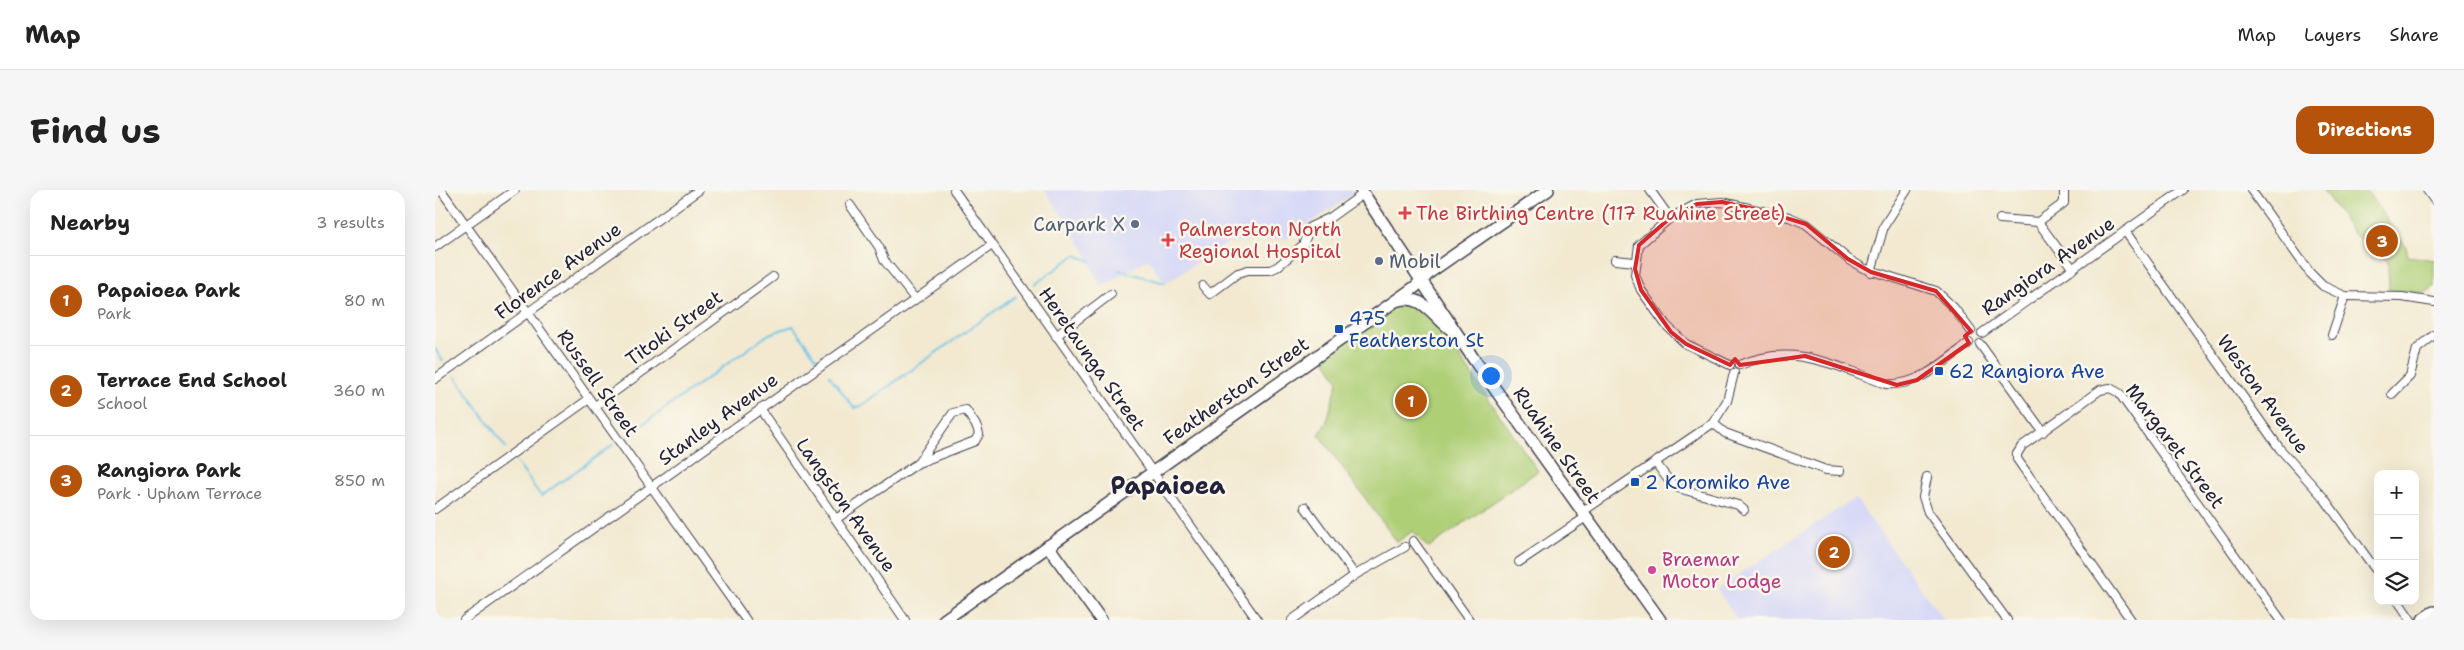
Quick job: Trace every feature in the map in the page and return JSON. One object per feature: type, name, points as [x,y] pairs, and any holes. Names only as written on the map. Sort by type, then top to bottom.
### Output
[{"type":"highway","points":[[2425,620],[2434,614]]},
{"type":"main road","name":"Featherston Street","points":[[944,620],[1395,302],[1422,280],[1548,190]]},
{"type":"main road","name":"Ruahine Street","points":[[1362,192],[1458,334],[1660,620]]},
{"type":"main road","points":[[1395,302],[1413,299],[1421,302],[1443,325],[1458,334]]},
{"type":"main road","points":[[1048,546],[1101,620]]},
{"type":"street","name":"Russell Street","points":[[441,190],[746,620]]},
{"type":"street","points":[[435,247],[515,190]]},
{"type":"street","name":"Florence Avenue","points":[[435,379],[699,190]]},
{"type":"street","name":"Heretaunga Street","points":[[953,190],[1257,620]]},
{"type":"street","points":[[1650,190],[1670,218]]},
{"type":"street","points":[[1871,272],[1884,226],[1907,190]]},
{"type":"street","points":[[2000,219],[2038,222],[2064,203],[2064,190]]},
{"type":"street","name":"Rangiora Avenue","points":[[1981,333],[2183,190]]},
{"type":"street","points":[[2251,190],[2310,274],[2323,286],[2345,296],[2402,297],[2434,302]]},
{"type":"street","points":[[2427,190],[2434,200]]},
{"type":"street","points":[[1203,286],[1210,294],[1238,273],[1248,270],[1270,270],[1277,267],[1303,245],[1310,226],[1331,217],[1362,192]]},
{"type":"street","points":[[1730,365],[1687,344],[1671,332],[1641,290],[1635,275],[1635,262],[1639,245],[1670,218],[1697,204],[1722,202],[1789,217],[1806,224],[1848,259],[1871,272],[1935,291],[1954,308],[1971,332]]},
{"type":"street","points":[[850,205],[879,247],[884,260],[915,299]]},
{"type":"street","points":[[2038,222],[2073,269]]},
{"type":"street","name":"Weston Avenue","points":[[2125,231],[2280,449],[2324,498],[2374,567]]},
{"type":"street","name":"Stanley Avenue","points":[[464,620],[992,245]]},
{"type":"street","points":[[1615,260],[1635,262]]},
{"type":"street","name":"Titoki Street","points":[[595,406],[773,277]]},
{"type":"street","points":[[1056,336],[1111,294]]},
{"type":"street","points":[[2332,335],[2345,296]]},
{"type":"street","points":[[1969,342],[1968,337],[1971,332],[1978,330],[1983,340],[1980,344]]},
{"type":"street","points":[[2392,394],[2410,376],[2417,349],[2434,335]]},
{"type":"street","points":[[1730,365],[1734,362],[1740,365],[1753,360],[1795,355],[1805,356],[1886,384],[1897,385],[1917,380],[1969,342]]},
{"type":"street","points":[[1969,342],[1973,345],[1980,344]]},
{"type":"street","points":[[1980,344],[2043,432]]},
{"type":"street","points":[[1730,365],[1730,370],[1734,374]]},
{"type":"street","points":[[1519,562],[1655,462],[1713,423],[1727,401],[1734,374],[1739,371],[1740,365]]},
{"type":"street","name":"Margaret Street","points":[[2131,620],[2020,464],[2017,454],[2022,446],[2100,390],[2110,388],[2115,390],[2281,620]]},
{"type":"street","points":[[435,509],[589,399]]},
{"type":"street","name":"Langston Avenue","points":[[760,409],[905,620]]},
{"type":"street","points":[[836,519],[918,462],[975,441],[979,434],[977,427],[966,410],[953,413],[918,462]]},
{"type":"street","points":[[1713,423],[1725,433],[1826,470],[1840,471]]},
{"type":"street","points":[[1655,462],[1670,482],[1678,488],[1738,505],[1745,510]]},
{"type":"street","points":[[1927,477],[1923,497],[1925,507],[2007,620]]},
{"type":"street","points":[[1305,506],[1355,575]]},
{"type":"street","points":[[1413,540],[1467,619]]},
{"type":"street","points":[[1292,620],[1355,575],[1405,547]]},
{"type":"street","points":[[2401,605],[2411,620]]},
{"type":"highlighted area","points":[[1722,202],[1763,211],[1806,224],[1848,259],[1871,272],[1936,291],[1971,331],[1965,336],[1969,343],[1917,380],[1897,385],[1805,356],[1740,365],[1735,359],[1730,365],[1686,344],[1671,332],[1641,290],[1635,269],[1639,245],[1670,218],[1697,204]]},
{"type":"shaded area","name":"Palmerston North Regional Hospital","points":[[1045,190],[1350,190],[1353,194],[1288,238],[1228,243],[1165,283],[1148,259],[1101,287],[1084,249]]},
{"type":"shaded area","points":[[1855,498],[1944,620],[1737,620],[1717,589]]},
{"type":"green space","points":[[2323,190],[2366,190],[2406,247],[2408,256],[2434,260],[2434,287],[2425,293],[2389,290],[2388,261],[2354,234]]},
{"type":"green space","points":[[1415,292],[1538,471],[1428,548],[1413,531],[1397,542],[1319,435],[1327,421],[1338,381],[1324,357]]},
{"type":"waterway","points":[[1035,284],[1075,255],[1091,261]]},
{"type":"waterway","points":[[1119,270],[1165,283]]},
{"type":"waterway","points":[[829,375],[854,408],[861,406],[1016,296]]},
{"type":"waterway","points":[[628,435],[769,334],[793,326],[818,360]]},
{"type":"waterway","points":[[435,349],[443,361]]},
{"type":"waterway","points":[[455,376],[506,448]]},
{"type":"waterway","points":[[517,463],[541,496],[614,444]]},
{"type":"place","name":"The Birthing Centre (117 Ruahine Street)","points":[[1405,213]]},
{"type":"place","name":"Carpark X","points":[[1135,224]]},
{"type":"place","name":"Palmerston North Regional Hospital","points":[[1168,240]]},
{"type":"place","name":"Rangiora Park","points":[[2382,241]]},
{"type":"place","name":"Mobil","points":[[1379,261]]},
{"type":"place","name":"475 Featherston St","points":[[1339,329]]},
{"type":"place","name":"62 Rangiora Ave","points":[[1939,371]]},
{"type":"place","name":"Papaioea Park","points":[[1411,401]]},
{"type":"place","name":"2 Koromiko Ave","points":[[1635,482]]},
{"type":"place","name":"Terrace End School","points":[[1834,552]]},
{"type":"place","name":"Braemar Motor Lodge","points":[[1652,570]]},
{"type":"district","name":"Papaioea","points":[[1168,486]]}]
